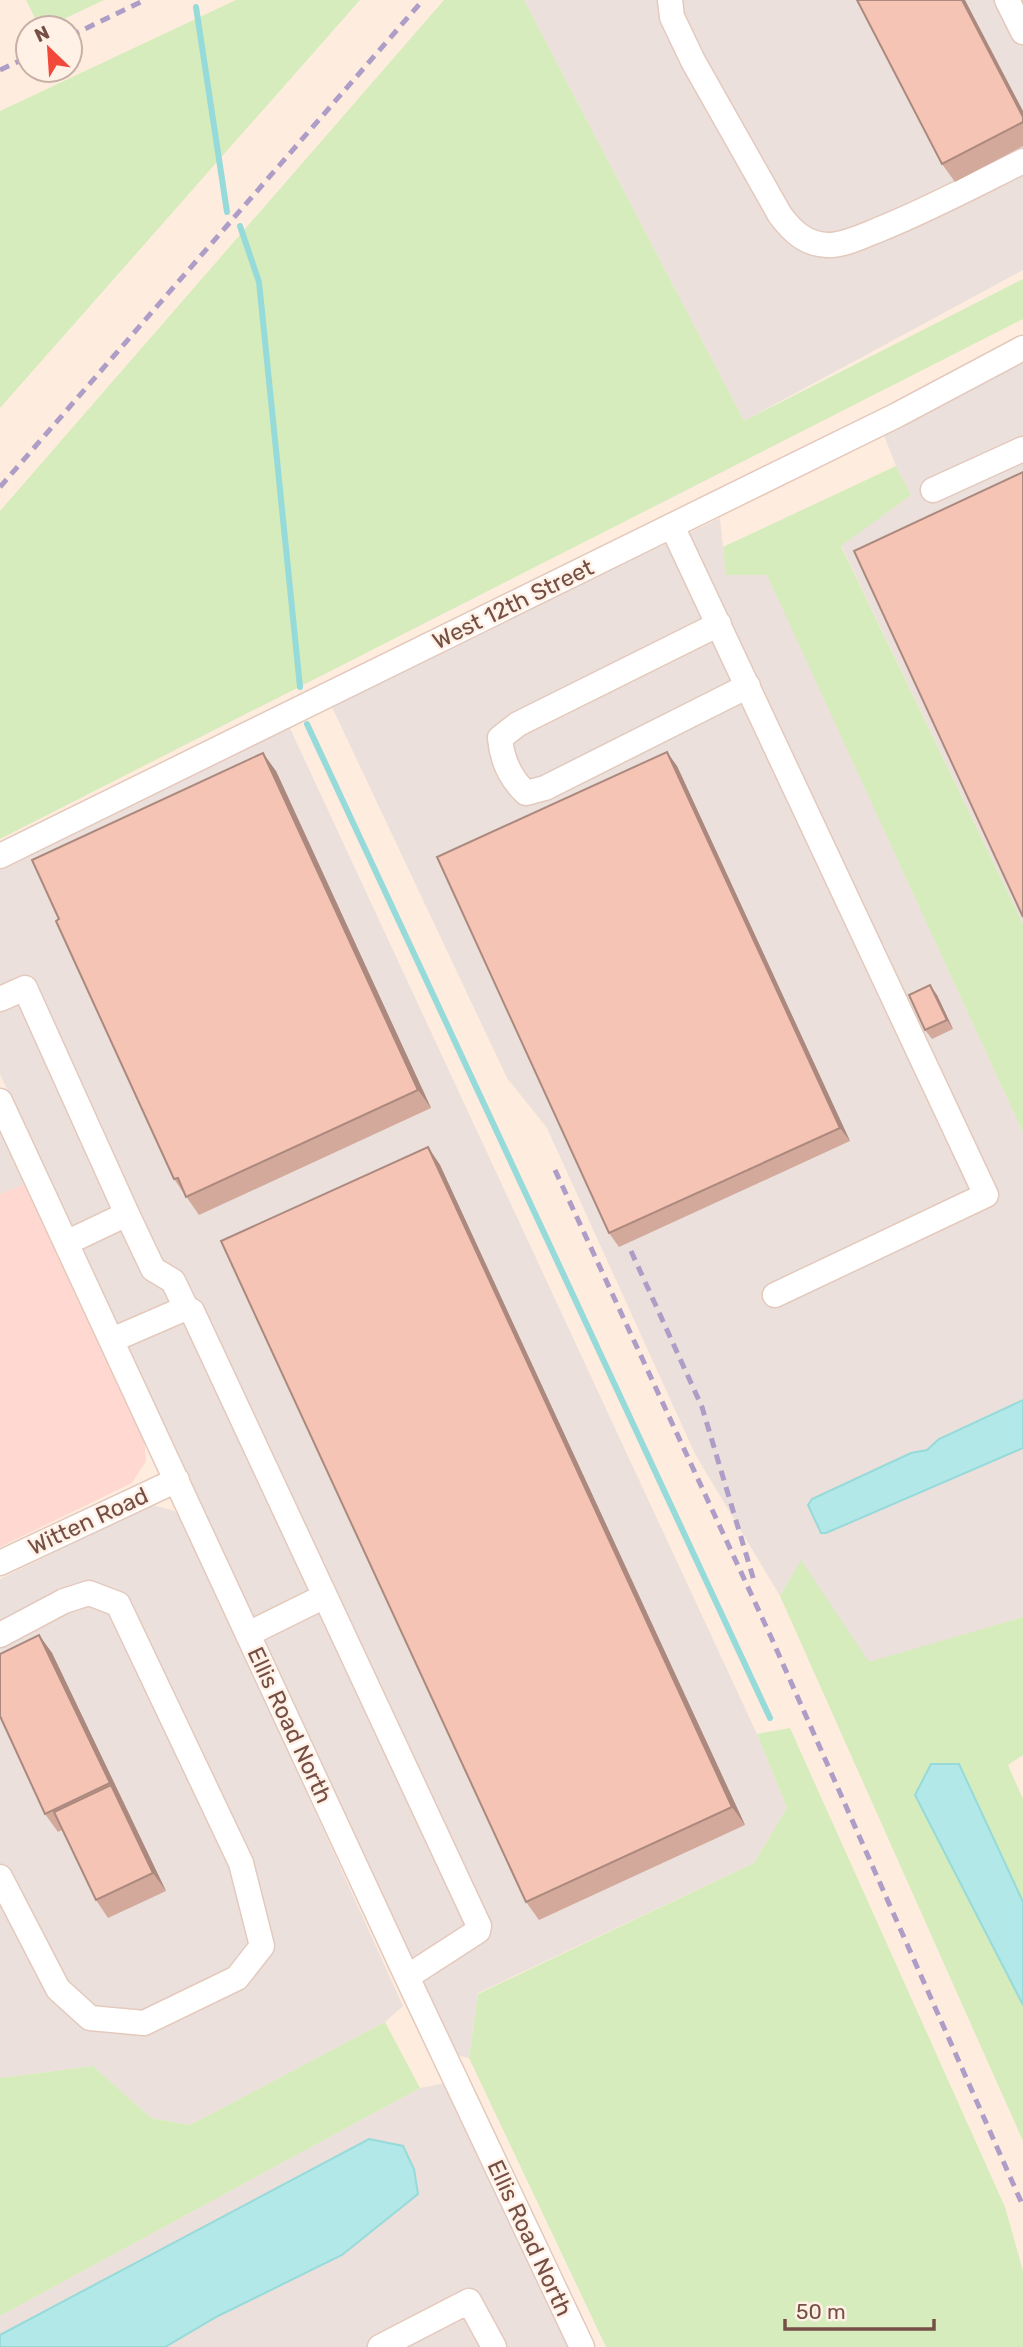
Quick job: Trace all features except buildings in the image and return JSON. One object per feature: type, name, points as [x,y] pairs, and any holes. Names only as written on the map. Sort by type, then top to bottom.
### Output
[{"type":"street","points":[[670,0],[672,18],[693,61],[780,215],[794,233],[813,243],[830,246],[861,237],[913,216],[1023,161]]},
{"type":"street","points":[[1007,0],[1023,32]]},
{"type":"street","name":"West 12th Street","points":[[0,856],[897,415],[1023,348]]},
{"type":"street","points":[[933,490],[1023,449]]},
{"type":"street","points":[[673,526],[986,1195],[775,1295]]},
{"type":"street","points":[[719,624],[518,724],[500,738],[501,753],[512,779],[526,793],[545,788],[748,686]]},
{"type":"street","points":[[0,999],[25,988],[153,1269],[173,1281],[186,1308],[192,1311],[479,1926],[478,1931],[407,1977]]},
{"type":"street","name":"Ellis Road North","points":[[0,1101],[582,2347]]},
{"type":"street","points":[[66,1243],[127,1214]]},
{"type":"street","points":[[112,1340],[186,1308]]},
{"type":"street","name":"Witten Road","points":[[1,1562],[177,1479]]},
{"type":"street","points":[[0,1635],[64,1601],[89,1593],[118,1604],[241,1863],[262,1946],[237,1978],[144,2022],[90,2018],[58,1989],[0,1877]]},
{"type":"street","points":[[248,1634],[325,1596]]},
{"type":"street","points":[[380,2347],[469,2301],[494,2347]]},
{"type":"shaded area","points":[[524,0],[1023,0],[1023,270],[744,421]]},
{"type":"shaded area","points":[[1023,359],[1023,924],[841,545],[911,495],[883,433]]},
{"type":"shaded area","points":[[720,518],[726,575],[767,574],[1023,1133],[1023,1617],[869,1663],[801,1561],[780,1596],[695,1454],[547,1128],[507,1078],[331,705]]},
{"type":"shaded area","points":[[288,724],[757,1734],[787,1808],[754,1863],[478,1993],[469,2058],[455,2055],[0,1074],[0,865]]},
{"type":"shaded area","points":[[0,1127],[27,1183],[0,1194]]},
{"type":"shaded area","points":[[27,1183],[144,1437],[146,1461],[132,1483],[0,1547],[0,1194]]},
{"type":"shaded area","points":[[152,1505],[175,1511],[185,1524],[403,2006],[385,2022],[190,2125],[151,2118],[93,2066],[0,2078],[0,1579]]},
{"type":"shaded area","points":[[445,2083],[570,2347],[0,2347],[0,2316],[420,2088]]},
{"type":"green space","points":[[26,0],[104,0],[74,14],[33,14]]},
{"type":"green space","points":[[236,0],[360,0],[0,408],[0,111],[57,84],[84,84],[84,71]]},
{"type":"green space","points":[[444,0],[524,0],[744,421],[1023,279],[1023,319],[0,839],[0,511]]},
{"type":"green space","points":[[896,466],[911,495],[841,546],[1023,924],[1023,1133],[767,575],[726,575],[723,547]]},
{"type":"green space","points":[[801,1560],[869,1662],[1023,1617],[1023,1755],[1008,1765],[1023,1799],[1023,1902],[959,1765],[915,1795],[1023,2005],[1023,2141],[780,1596]]},
{"type":"green space","points":[[790,1728],[1005,2207],[1023,2271],[1023,2347],[606,2347],[469,2058],[478,1994],[754,1863],[787,1808],[757,1734]]},
{"type":"green space","points":[[385,2022],[420,2088],[0,2316],[0,2078],[93,2066],[151,2118],[190,2125]]},
{"type":"water","points":[[1023,1400],[1023,1448],[821,1533],[808,1505],[812,1499],[911,1453],[927,1450],[939,1439]]},
{"type":"water","points":[[931,1764],[959,1764],[1023,1902],[1023,2005],[915,1795]]},
{"type":"water","points":[[369,2139],[403,2146],[414,2169],[418,2194],[342,2255],[218,2316],[165,2347],[0,2347],[0,2335]]},
{"type":"waterway","points":[[196,7],[227,212]]},
{"type":"waterway","points":[[240,226],[259,282],[300,687]]},
{"type":"waterway","points":[[307,724],[770,1718]]},
{"type":"railway","points":[[84,29],[145,0]]},
{"type":"railway","points":[[0,487],[423,0]]},
{"type":"railway","points":[[0,70],[14,64]]},
{"type":"railway","points":[[555,1170],[771,1637],[1023,2206]]},
{"type":"railway","points":[[631,1251],[702,1407],[755,1584]]}]
